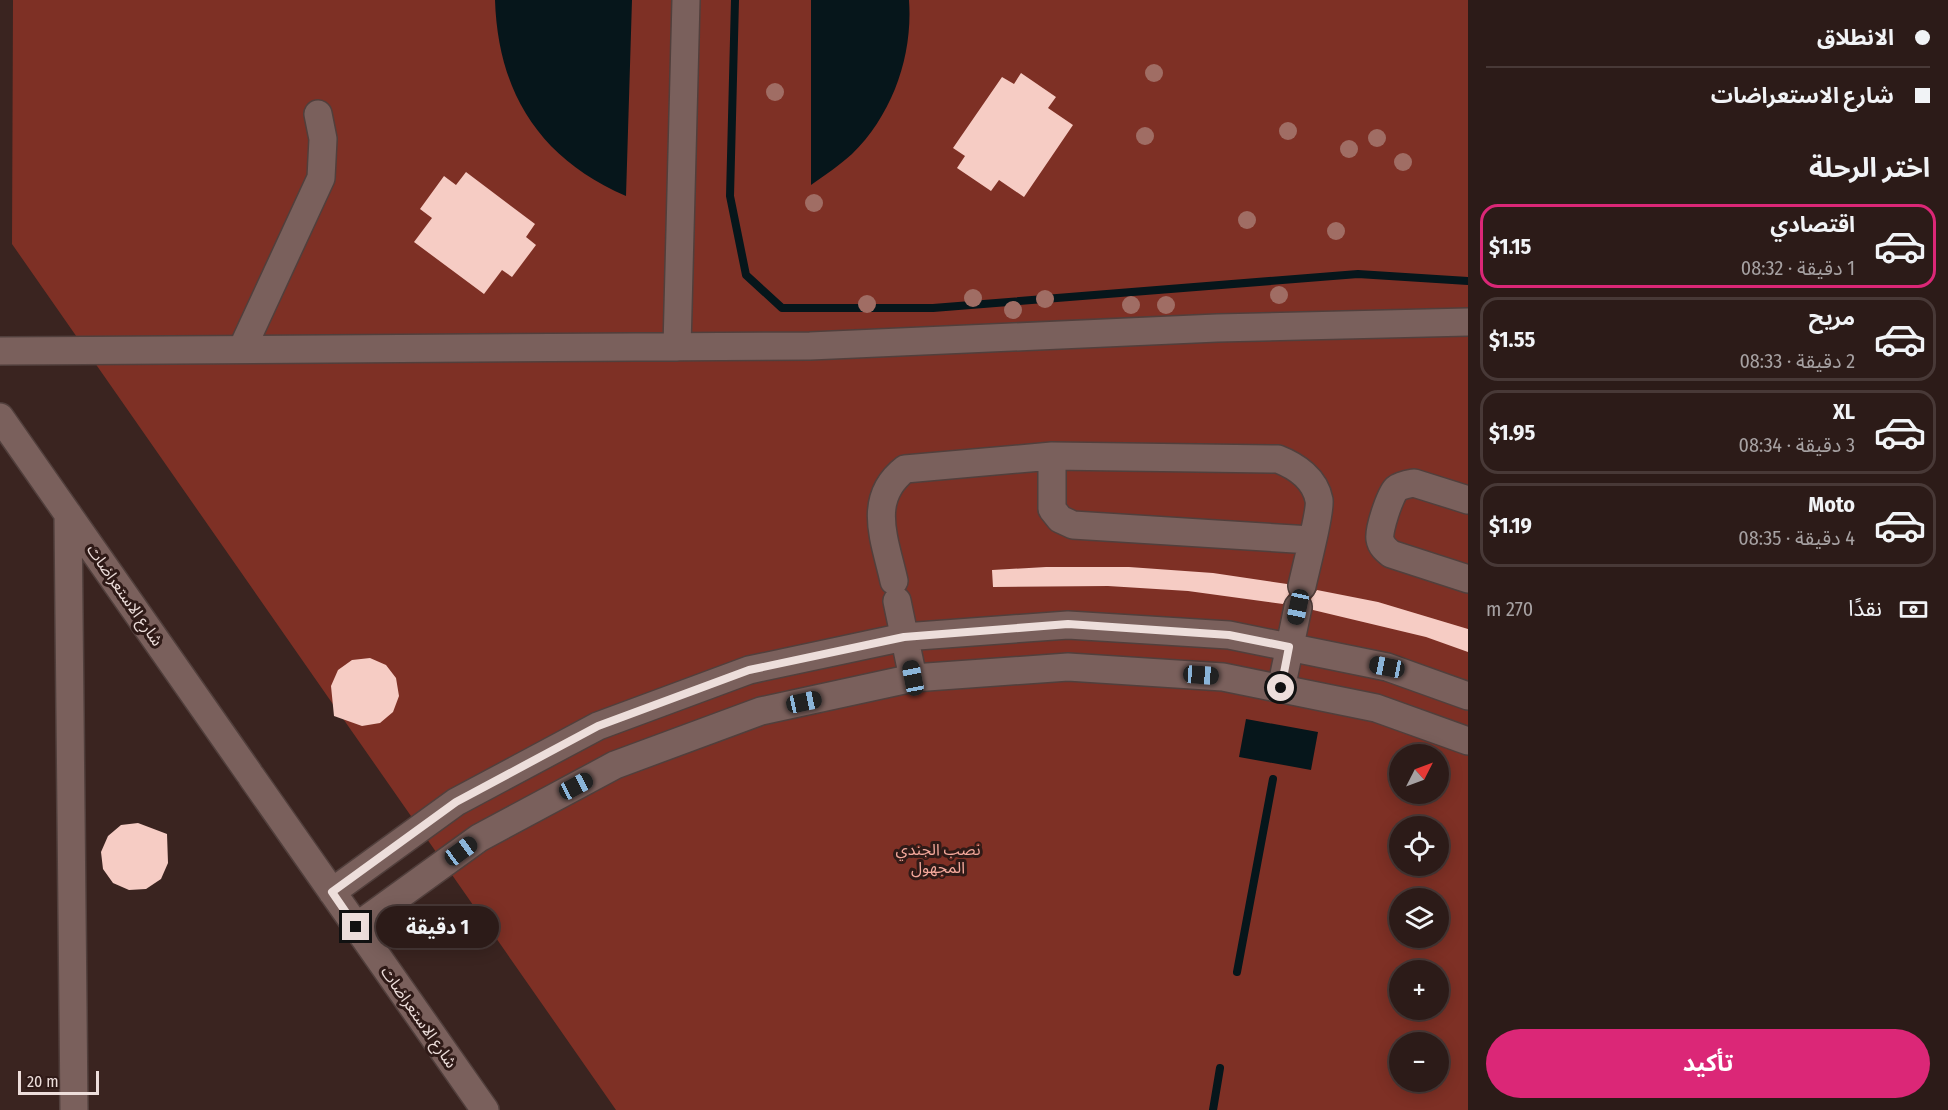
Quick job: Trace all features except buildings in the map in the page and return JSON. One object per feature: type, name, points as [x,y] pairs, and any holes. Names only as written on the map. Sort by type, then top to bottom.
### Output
[{"type":"street","points":[[677,347],[686,0]]},
{"type":"street","points":[[242,350],[321,178],[323,139],[318,114]]},
{"type":"street","points":[[0,351],[810,346],[1217,328],[1468,322]]},
{"type":"street","name":"شارع الاستعراضات","points":[[0,417],[484,1110]]},
{"type":"street","points":[[1052,456],[1052,509],[1060,519],[1073,525],[1311,540]]},
{"type":"street","points":[[913,678],[880,511],[883,495],[895,476],[905,469],[1052,456],[1278,459],[1292,465],[1309,479],[1319,501],[1281,688]]},
{"type":"street","points":[[1468,500],[1414,483],[1406,484],[1396,490],[1390,499],[1379,534],[1384,548],[1391,554],[1468,579]]},
{"type":"street","points":[[68,514],[74,1110]]},
{"type":"street","points":[[332,892],[456,802],[598,726],[749,670],[904,637],[1068,624],[1229,635],[1387,667],[1468,696]]},
{"type":"street","points":[[356,927],[478,838],[615,765],[761,711],[913,678],[1068,667],[1223,677],[1376,708],[1468,740]]},
{"type":"green space","name":"نصب الجندي المجهول","points":[[13,0],[1468,0],[1468,1110],[616,1110],[12,244]]},
{"type":"shaded area","points":[[495,0],[632,0],[626,196],[596,181],[570,163],[529,119],[515,93],[505,65],[498,34]]},
{"type":"shaded area","points":[[811,0],[909,0],[909,21],[904,62],[879,121],[852,154],[811,185]]},
{"type":"shaded area","points":[[1246,719],[1318,732],[1311,770],[1239,757]]},
{"type":"waterway","points":[[735,0],[730,196],[746,275],[782,308],[933,308],[1358,274],[1468,281]]},
{"type":"waterway","points":[[1237,972],[1273,779]]},
{"type":"waterway","points":[[1213,1110],[1220,1068]]},
{"type":"route","points":[[356,927],[332,892],[456,802],[598,726],[749,670],[904,637],[1068,624],[1229,635],[1289,647],[1281,688]]}]
